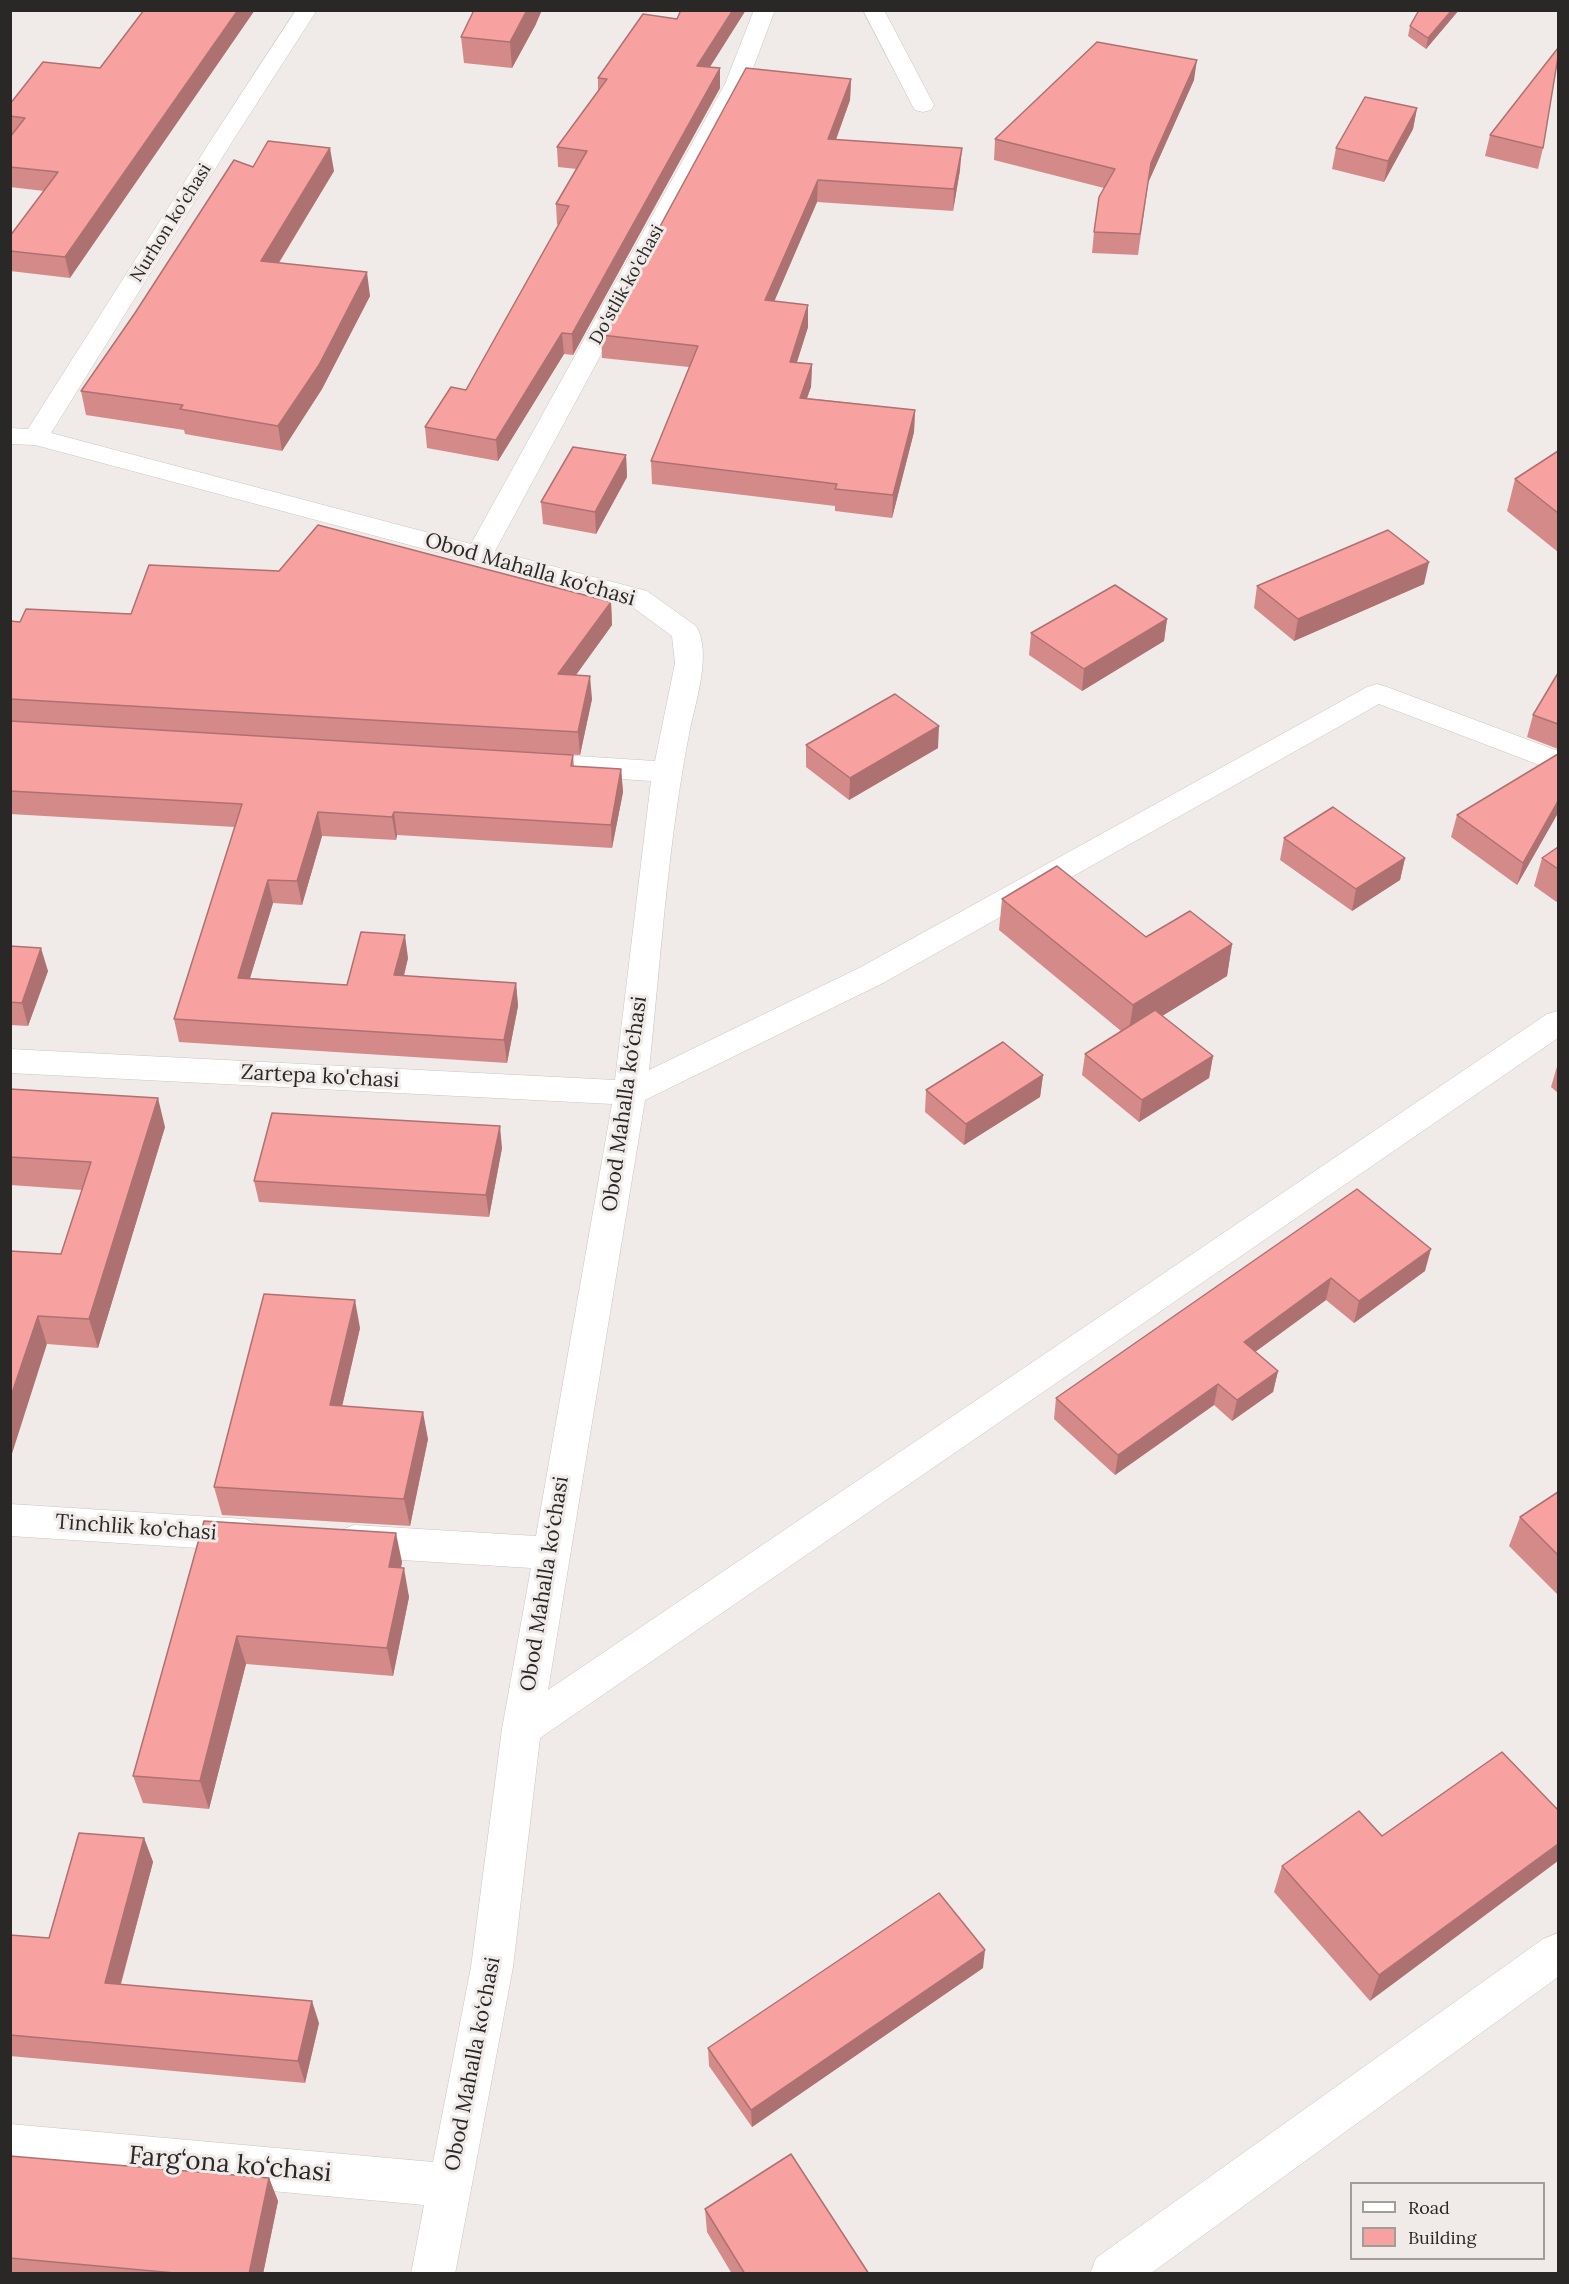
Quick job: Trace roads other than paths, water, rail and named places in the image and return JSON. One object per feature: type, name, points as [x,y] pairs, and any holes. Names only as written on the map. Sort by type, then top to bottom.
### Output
[{"type":"street","name":"Nurhon ko'chasi","points":[[23,437],[307,10]]},
{"type":"street","name":"Do'stlik ko'chasi","points":[[480,555],[736,84],[765,10]]},
{"type":"street","points":[[873,10],[923,105]]},
{"type":"street","name":"Obod Mahalla ko‘chasi","points":[[23,437],[637,597],[686,632],[690,663],[667,772],[630,1093],[550,1553],[522,1729],[492,1967],[433,2274]]},
{"type":"street","points":[[630,1093],[872,975],[1377,693],[1558,762]]},
{"type":"street","points":[[500,762],[667,772]]},
{"type":"street","points":[[522,1729],[1558,1022]]},
{"type":"street","name":"Zartepa ko'chasi","points":[[10,1061],[630,1093]]},
{"type":"street","name":"Tinchlik ko'chasi","points":[[10,1520],[550,1553]]},
{"type":"street","points":[[1112,2274],[1558,1953]]},
{"type":"street","name":"Farg‘ona ko‘chasi","points":[[10,2145],[450,2186]]}]
